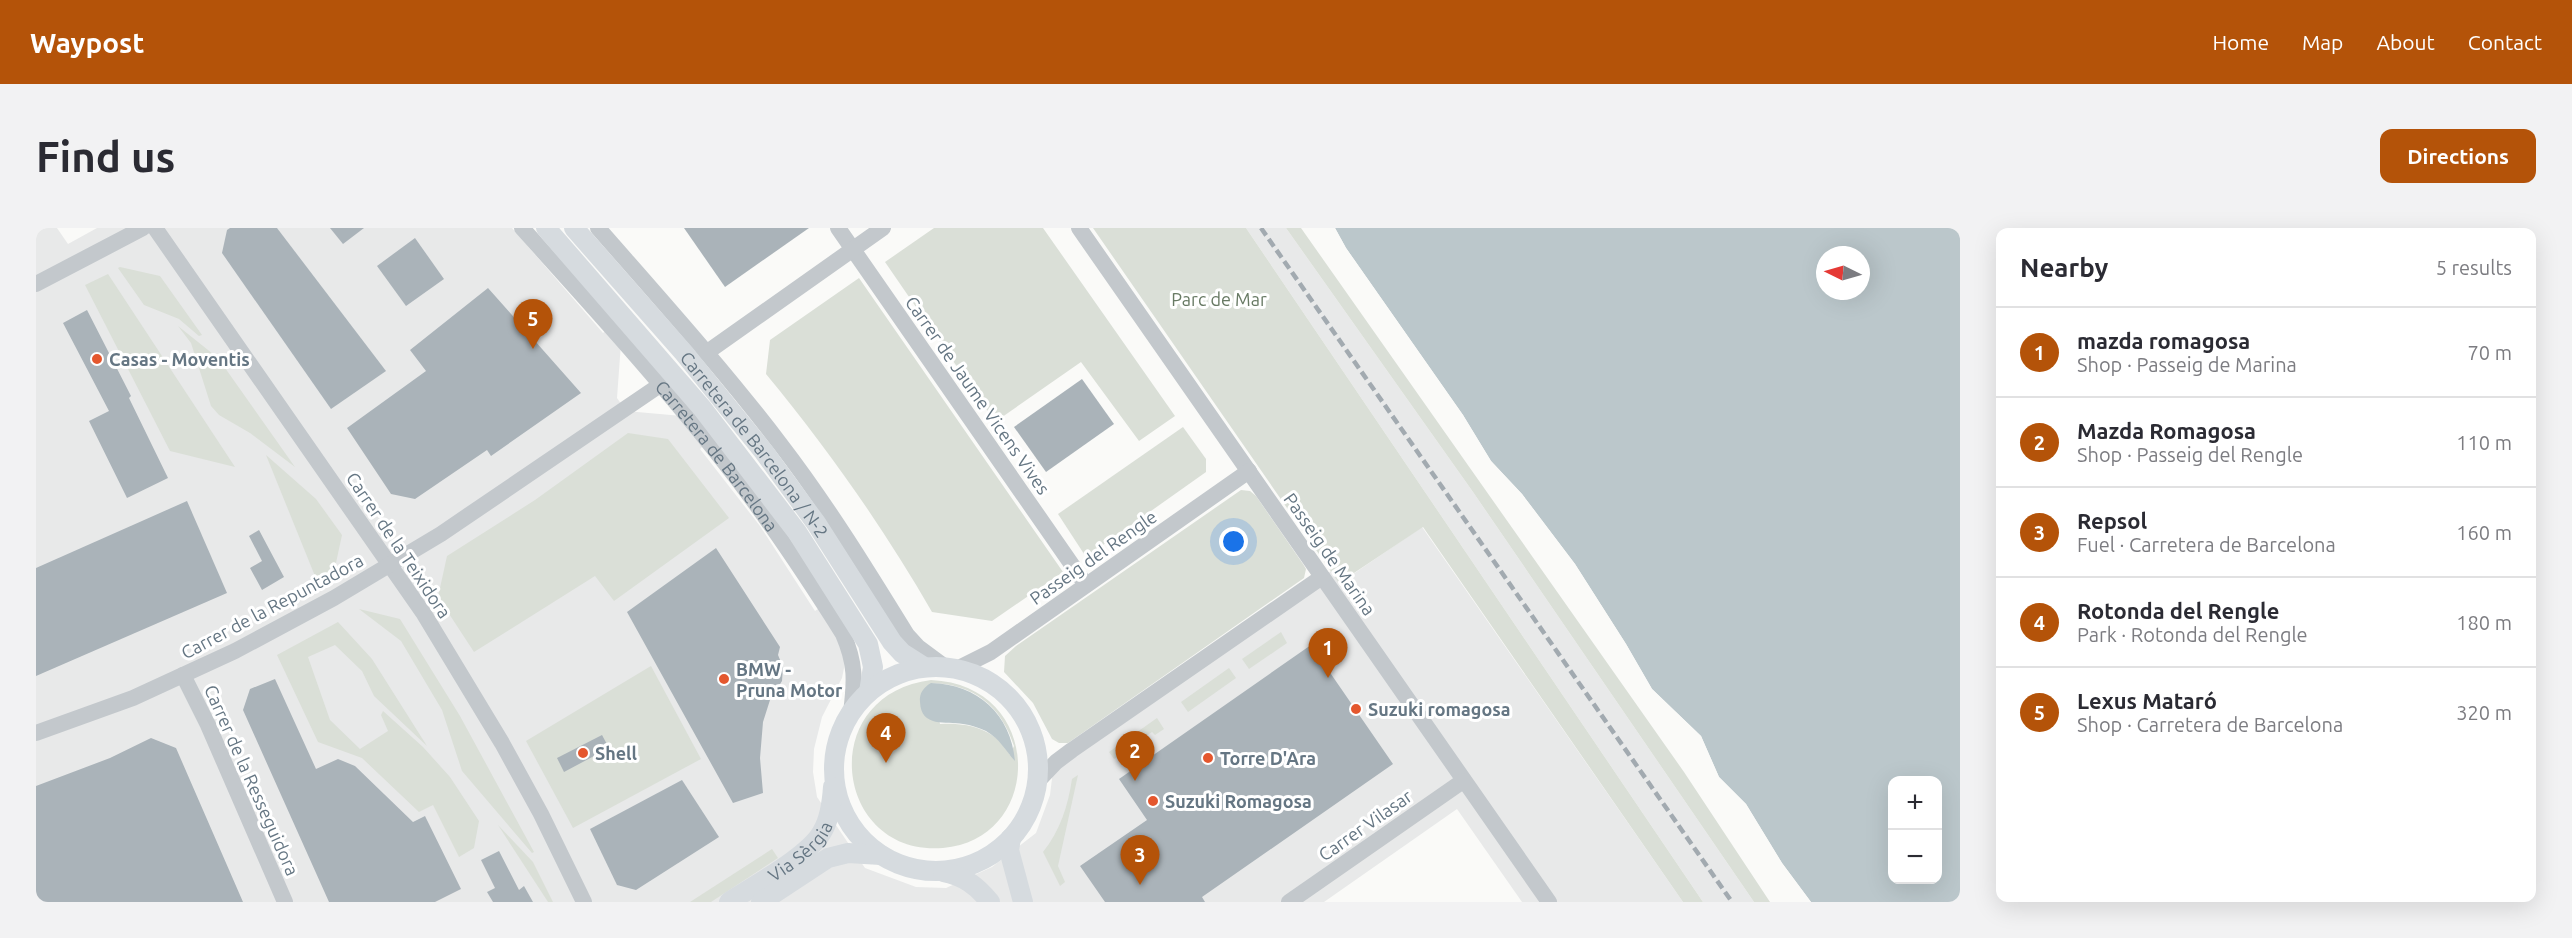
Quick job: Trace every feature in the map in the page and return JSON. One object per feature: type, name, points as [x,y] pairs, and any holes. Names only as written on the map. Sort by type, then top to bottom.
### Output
[{"type":"main road","name":"Carretera de Barcelona / N-2","points":[[546,228],[702,408],[797,532],[868,644],[873,667],[869,692]]},
{"type":"main road","name":"Carretera de Barcelona / N-2","points":[[574,228],[684,353],[764,452],[816,523],[892,642],[902,653],[924,667]]},
{"type":"main road","points":[[934,871],[968,866],[998,850],[1011,838],[1030,808],[1037,782],[1036,748],[1032,732],[1019,710],[1002,691],[989,681],[951,668],[924,667],[895,675],[869,692],[851,713],[841,732],[835,754],[834,776],[841,806],[857,834],[881,855],[897,864],[964,878],[980,889],[990,902]]},
{"type":"main road","name":"Via Sèrgia","points":[[729,902],[817,841],[827,823],[834,776]]},
{"type":"main road","points":[[1011,838],[1009,850],[1023,902]]},
{"type":"main road","name":"Via Sèrgia","points":[[761,902],[828,858],[848,853],[881,855]]},
{"type":"street","points":[[36,284],[143,228]]},
{"type":"street","name":"Carrer de la Teixidora","points":[[155,228],[424,614],[502,743],[541,814],[584,902]]},
{"type":"street","name":"Carretera de Barcelona","points":[[522,228],[660,385],[735,476],[786,547],[843,634],[854,662],[855,684],[851,713]]},
{"type":"street","points":[[598,228],[760,418],[845,535],[907,635],[918,647],[951,668]]},
{"type":"street","name":"Carrer de Jaume Vicens Vives","points":[[838,228],[1086,585]]},
{"type":"street","points":[[706,353],[883,228]]},
{"type":"street","name":"Passeig de Marina","points":[[1079,228],[1549,902]]},
{"type":"street","name":"Carrer de la Repuntadora","points":[[36,733],[133,698],[235,651],[391,565],[526,478],[660,385]]},
{"type":"street","name":"Passeig del Rengle","points":[[951,668],[991,652],[1249,471]]},
{"type":"street","points":[[1037,782],[1056,762],[1072,750],[1322,577]]},
{"type":"street","name":"Carrer de la Resseguidora","points":[[183,675],[208,725],[285,902]]},
{"type":"street","name":"Carrer Vilasar","points":[[1289,902],[1463,781]]},
{"type":"shaded area","points":[[36,228],[57,228],[68,244],[97,228],[512,228],[603,333],[608,329],[621,343],[617,398],[626,411],[682,416],[705,444],[700,449],[760,526],[815,611],[821,607],[841,639],[845,663],[842,678],[822,717],[814,749],[813,772],[817,797],[865,868],[916,887],[946,888],[992,867],[1036,833],[1050,795],[1054,762],[1331,571],[1340,583],[1422,527],[1683,902],[1522,902],[1457,809],[1324,902],[36,902]]},
{"type":"shaded area","points":[[1246,228],[1286,228],[1473,492],[1754,902],[1703,902]]},
{"type":"shaded area","points":[[1335,228],[1960,228],[1960,902],[1811,902],[1782,863],[1746,804],[1719,777],[1701,736],[1652,689],[1575,564],[1522,494],[1491,461],[1463,415],[1346,248]]},
{"type":"shaded area","points":[[931,683],[963,689],[989,705],[1007,729],[1015,761],[999,741],[986,731],[966,724],[936,722],[925,716],[921,710],[920,696],[924,688]]},
{"type":"green space","points":[[934,228],[1043,228],[1175,416],[1139,441],[1081,362],[995,422],[885,262]]},
{"type":"green space","name":"Parc de Mar","points":[[1093,228],[1246,228],[1703,902],[1683,902],[1423,527],[1339,583]]},
{"type":"green space","points":[[1286,228],[1301,228],[1684,772],[1770,902],[1754,902],[1473,492]]},
{"type":"green space","points":[[118,268],[160,276],[202,335],[199,336],[179,319],[144,305]]},
{"type":"green space","points":[[108,274],[235,467],[170,451],[85,285]]},
{"type":"green space","points":[[859,278],[1063,572],[992,621],[932,612],[854,489],[766,374],[770,340]]},
{"type":"green space","points":[[178,326],[218,358],[295,467],[250,433],[219,415],[211,406],[191,343]]},
{"type":"green space","points":[[1183,427],[1206,459],[1206,472],[1086,557],[1058,514]]},
{"type":"green space","points":[[628,433],[668,439],[729,518],[614,601],[595,576],[474,652],[438,597],[447,556],[535,500]]},
{"type":"green space","points":[[266,455],[316,499],[342,535],[334,572],[317,581]]},
{"type":"green space","points":[[1241,490],[1250,491],[1256,496],[1306,569],[1304,578],[1068,743],[1059,743],[1052,739],[1033,703],[1004,672],[1005,656],[1016,646]]},
{"type":"green space","points":[[359,609],[400,619],[460,716],[534,852],[532,853],[462,771],[442,710],[401,641]]},
{"type":"green space","points":[[338,622],[372,659],[427,746],[374,696],[362,671],[335,645],[308,657],[330,720],[360,749],[388,731],[381,715],[383,711],[423,747],[450,777],[479,821],[474,848],[459,857],[433,805],[419,812],[362,758],[318,742],[277,655]]},
{"type":"green space","points":[[1281,632],[1287,643],[1249,669],[1242,659]]},
{"type":"green space","points":[[651,666],[701,759],[573,828],[526,741]]},
{"type":"green space","points":[[1229,668],[1236,678],[1188,712],[1181,702]]},
{"type":"green space","points":[[931,680],[968,688],[995,707],[1012,733],[1018,762],[1014,792],[1000,819],[976,838],[943,848],[906,844],[879,828],[860,803],[852,773],[855,742],[868,714],[893,692]],"holes":[[[931,683],[946,684],[973,693],[993,709],[1002,719],[1014,746],[1010,755],[997,739],[980,729],[960,724],[940,724]]]},
{"type":"green space","points":[[1157,718],[1164,729],[1155,735],[1152,732],[1114,759],[1109,752]]},
{"type":"green space","points":[[1078,775],[1058,866],[1065,882],[1060,886],[1043,852],[1062,818],[1072,779]]},
{"type":"green space","points":[[498,825],[533,862],[553,902],[548,902]]},
{"type":"green space","points":[[772,849],[778,858],[711,902],[690,902]]},
{"type":"pier","points":[[1332,228],[1335,228],[1346,248],[1463,415],[1491,461],[1522,494],[1575,564],[1652,689],[1701,736],[1719,777],[1746,804],[1782,863],[1811,902],[1807,902],[1780,864],[1743,805],[1717,779],[1699,738],[1650,691],[1624,645],[1572,566],[1519,496],[1489,463],[1461,417],[1343,250]]},
{"type":"building","points":[[230,228],[277,228],[386,371],[331,409],[222,253],[227,230]]},
{"type":"building","points":[[330,228],[364,228],[343,244]]},
{"type":"building","points":[[684,228],[809,228],[725,287]]},
{"type":"building","points":[[415,238],[444,279],[406,306],[377,266]]},
{"type":"building","points":[[488,288],[581,393],[491,456],[487,450],[415,499],[391,494],[347,428],[426,371],[410,350]]},
{"type":"building","points":[[87,310],[131,396],[129,398],[168,478],[127,498],[89,421],[109,411],[63,323]]},
{"type":"building","points":[[1082,379],[1114,424],[1046,472],[1014,427]]},
{"type":"building","points":[[187,501],[227,593],[36,676],[36,568]]},
{"type":"building","points":[[259,530],[284,577],[262,590],[250,568],[262,561],[249,536]]},
{"type":"building","name":"BMW - Pruna Motor","points":[[716,548],[780,647],[778,655],[783,667],[782,681],[770,700],[763,722],[760,758],[763,793],[733,803],[627,612]]},
{"type":"building","points":[[1311,645],[1393,764],[1202,897],[1205,902],[1105,902],[1080,866],[1147,820],[1119,779]]},
{"type":"building","points":[[275,679],[316,769],[338,759],[355,766],[413,822],[425,816],[461,889],[435,902],[329,902],[243,710],[250,689]]},
{"type":"building","name":"Shell","points":[[602,735],[609,748],[564,772],[557,758]]},
{"type":"building","points":[[151,738],[176,748],[243,902],[36,902],[36,786],[110,758]]},
{"type":"building","points":[[682,780],[719,837],[636,890],[617,885],[590,829]]},
{"type":"building","points":[[499,851],[519,890],[524,886],[533,902],[493,902],[487,892],[495,888],[481,860]]},
{"type":"railway","points":[[1261,228],[1732,902]]},
{"type":"place","name":"Lexus Mataró","points":[[533,349]]},
{"type":"place","name":"Casas - Moventis","points":[[97,359]]},
{"type":"place","name":"mazda romagosa","points":[[1328,678]]},
{"type":"place","name":"BMW - Pruna Motor","points":[[724,679]]},
{"type":"place","name":"Suzuki romagosa","points":[[1356,709]]},
{"type":"place","name":"Shell","points":[[583,753]]},
{"type":"place","name":"Torre D'Ara","points":[[1208,758]]},
{"type":"place","name":"Rotonda del Rengle","points":[[886,763]]},
{"type":"place","name":"Mazda Romagosa","points":[[1135,781]]},
{"type":"place","name":"Suzuki Romagosa","points":[[1153,801]]},
{"type":"place","name":"Repsol","points":[[1140,885]]}]
